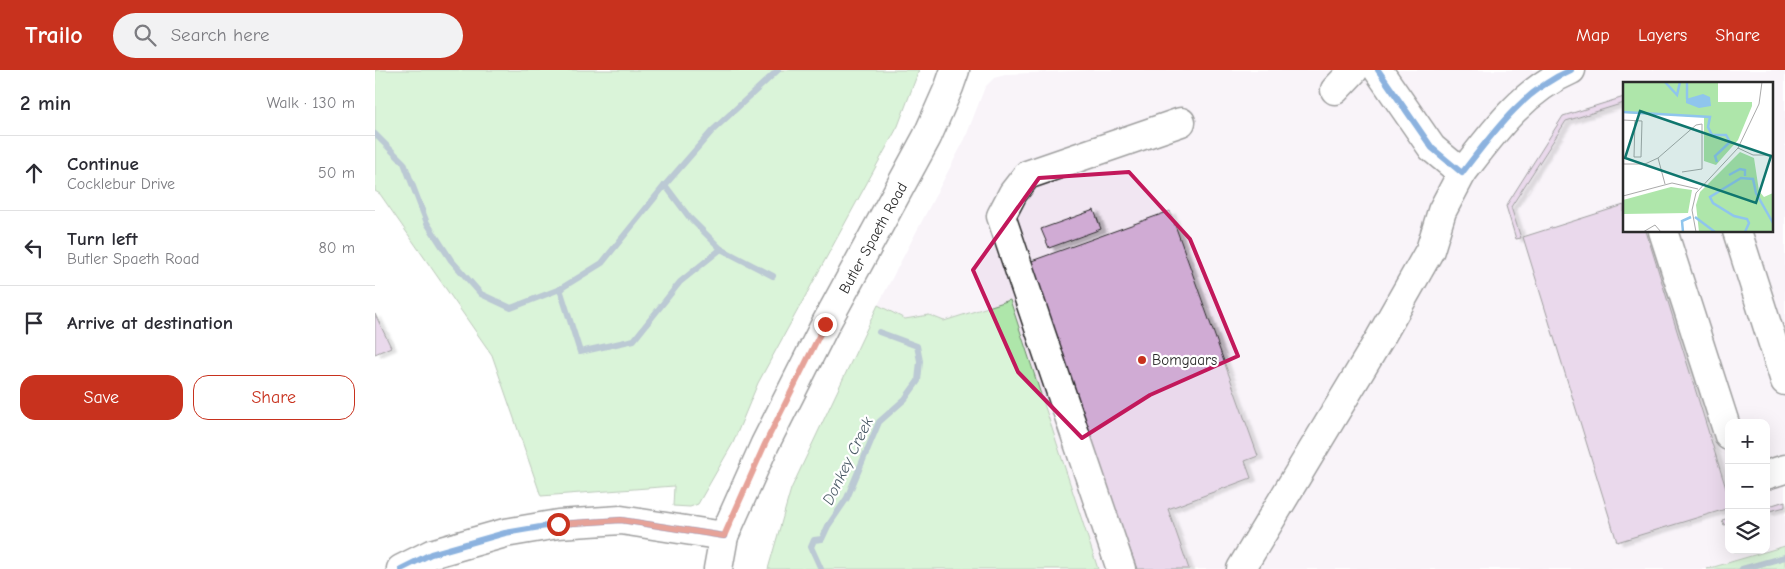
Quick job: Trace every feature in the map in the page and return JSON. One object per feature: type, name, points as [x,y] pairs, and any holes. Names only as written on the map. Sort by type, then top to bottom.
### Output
[{"type":"street","name":"Butler Spaeth Road","points":[[718,569],[724,536],[765,444],[825,324],[927,137],[955,70]]},
{"type":"street","points":[[1335,90],[1354,70]]},
{"type":"street","points":[[1378,70],[1432,148],[1462,173]]},
{"type":"street","points":[[1241,569],[1380,338],[1430,250],[1441,211],[1462,173],[1491,136],[1528,95],[1571,70]]},
{"type":"street","points":[[1121,569],[1001,216],[1013,193],[1027,175],[1181,122]]},
{"type":"street","points":[[1663,232],[1725,424]]},
{"type":"street","points":[[1737,232],[1785,381]]},
{"type":"street","points":[[1770,473],[1785,469]]},
{"type":"street","points":[[401,569],[431,554],[496,535],[558,524],[621,520],[724,536]]},
{"type":"highlighted area","points":[[1129,172],[1190,239],[1238,356],[1150,395],[1082,438],[1018,372],[973,270],[1039,178]]},
{"type":"shaded area","points":[[1093,70],[1785,70],[1785,546],[1770,550],[1770,419],[1725,419],[1725,554],[1758,554],[1707,569],[1098,569],[1010,300],[944,321],[929,315],[905,319],[878,305],[965,139],[985,87],[994,78],[1009,74]]},
{"type":"green space","points":[[375,70],[919,70],[898,126],[758,383],[733,443],[698,504],[690,507],[673,506],[674,486],[541,496],[492,355],[380,194],[375,191]]},
{"type":"green space","points":[[1010,300],[1098,569],[768,569],[791,489],[878,305],[905,319],[929,315],[944,321]]},
{"type":"green space","points":[[1785,546],[1785,569],[1707,569],[1758,554],[1770,554],[1770,550]]},
{"type":"building","points":[[1623,97],[1623,103],[1566,121],[1511,207],[1521,238],[1516,239],[1506,206],[1563,116]]},
{"type":"building","points":[[1623,205],[1623,232],[1646,232],[1725,485],[1725,509],[1617,542],[1523,237]]},
{"type":"building","points":[[1094,210],[1101,229],[1049,248],[1041,229]]},
{"type":"building","name":"Bomgaars","points":[[1170,211],[1258,456],[1245,461],[1251,478],[1168,509],[1189,569],[1137,569],[1026,263]]},
{"type":"building","points":[[375,314],[391,347],[375,354]]},
{"type":"building","points":[[1785,501],[1785,507],[1770,511],[1770,506]]},
{"type":"waterway","name":"Donkey Creek","points":[[375,134],[404,163],[427,223],[451,260],[481,294],[511,308],[560,289],[602,263],[665,185],[712,131],[778,70]]},
{"type":"waterway","name":"Donkey Creek","points":[[665,185],[689,217],[721,249],[773,276]]},
{"type":"waterway","points":[[560,289],[580,352],[634,340],[680,282],[721,249]]},
{"type":"waterway","name":"Donkey Creek","points":[[821,569],[811,547],[814,540],[822,539],[828,526],[847,498],[879,422],[905,399],[918,381],[920,361],[917,346],[879,332]]},
{"type":"waterway","points":[[1742,569],[1785,557]]},
{"type":"cycle path","points":[[1378,70],[1432,148],[1462,173],[1485,143],[1523,101],[1538,89],[1571,70]]},
{"type":"cycle path","points":[[401,569],[431,554],[505,533],[558,524],[621,520],[724,536]]},
{"type":"place","name":"Bomgaars","points":[[1142,360]]},
{"type":"route","points":[[558,524],[621,520],[724,536],[765,444],[825,324]]}]
